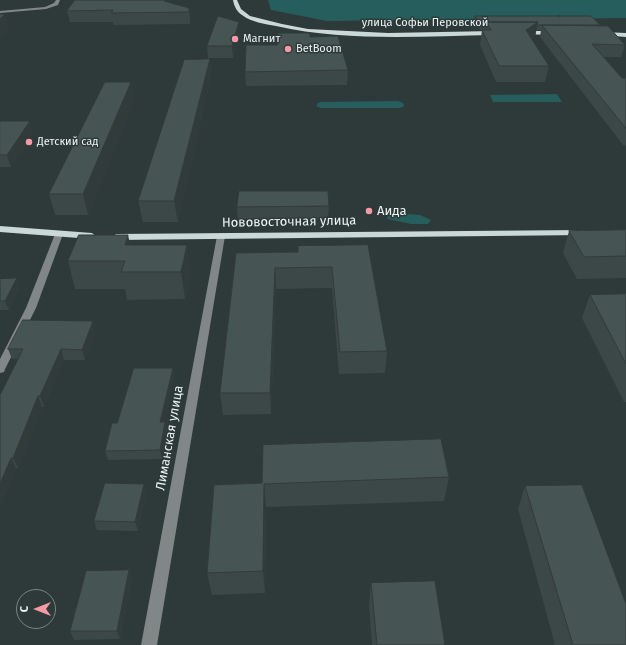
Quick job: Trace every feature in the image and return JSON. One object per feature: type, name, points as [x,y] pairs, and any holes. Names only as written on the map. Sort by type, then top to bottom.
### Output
[{"type":"main road","name":"улица Софьи Перовской","points":[[235,0],[236,6],[243,14],[263,22],[301,30],[362,34],[497,33]]},
{"type":"main road","points":[[513,33],[559,33]]},
{"type":"main road","points":[[593,33],[626,35]]},
{"type":"main road","name":"Нововосточная улица","points":[[0,229],[102,236],[589,233]]},
{"type":"street","points":[[0,12],[46,8],[56,4],[58,0]]},
{"type":"street","points":[[0,369],[31,308],[59,234]]},
{"type":"street","name":"Лиманская улица","points":[[149,645],[205,318],[221,236]]},
{"type":"shaded area","points":[[268,0],[626,0],[626,18],[327,21],[271,10]]},
{"type":"shaded area","points":[[557,94],[562,102],[493,102],[490,95]]},
{"type":"shaded area","points":[[398,101],[403,103],[404,106],[400,108],[321,108],[316,106],[321,102]]},
{"type":"shaded area","points":[[388,215],[420,215],[431,220],[428,224],[411,224],[387,219]]},
{"type":"building","points":[[75,0],[165,0],[164,1],[189,8],[189,12],[111,13],[113,10],[67,11]]},
{"type":"building","points":[[0,14],[5,14],[0,19]]},
{"type":"building","points":[[218,16],[239,22],[232,46],[207,46]]},
{"type":"building","points":[[475,16],[591,16],[600,25],[537,25],[538,22],[486,22],[486,25],[481,25]]},
{"type":"building","points":[[486,22],[538,22],[526,30],[549,66],[499,66],[482,30],[491,30]]},
{"type":"building","points":[[542,25],[608,26],[625,45],[592,44],[622,78],[626,78],[626,128]]},
{"type":"building","points":[[278,33],[310,33],[310,37],[338,36],[348,70],[245,72],[246,45],[277,45]]},
{"type":"building","points":[[210,59],[174,201],[138,201],[184,60]]},
{"type":"building","points":[[105,82],[131,82],[83,194],[49,194]]},
{"type":"building","points":[[0,121],[30,121],[7,155],[0,155]]},
{"type":"building","points":[[239,191],[328,191],[329,206],[237,207]]},
{"type":"building","points":[[626,230],[626,256],[584,257],[569,231]]},
{"type":"building","points":[[79,235],[128,235],[125,245],[187,245],[181,272],[121,272],[125,261],[68,261]]},
{"type":"building","points":[[368,245],[387,351],[340,352],[332,267],[275,268],[270,393],[220,393],[236,253],[298,252],[298,246]]},
{"type":"building","points":[[17,278],[5,301],[0,301],[0,279]]},
{"type":"building","points":[[626,294],[626,364],[590,295]]},
{"type":"building","points":[[23,320],[93,321],[82,350],[61,349],[40,396],[38,396],[13,458],[11,458],[0,484],[0,395],[23,349],[8,349]]},
{"type":"building","points":[[134,368],[173,368],[160,422],[165,422],[160,450],[105,451],[112,423],[117,423]]},
{"type":"building","points":[[441,439],[449,477],[264,484],[263,571],[207,573],[214,485],[262,483],[263,445]]},
{"type":"building","points":[[105,483],[144,484],[135,522],[94,521]]},
{"type":"building","points":[[582,485],[626,604],[626,645],[573,645],[525,486]]},
{"type":"building","points":[[129,570],[117,631],[70,631],[86,571]]},
{"type":"building","points":[[435,581],[445,645],[377,645],[371,583]]},
{"type":"place","name":"Магнит","points":[[235,39]]},
{"type":"place","name":"BetBoom","points":[[288,49]]},
{"type":"place","name":"Детский сад","points":[[29,142]]},
{"type":"place","name":"Аида","points":[[369,211]]}]
